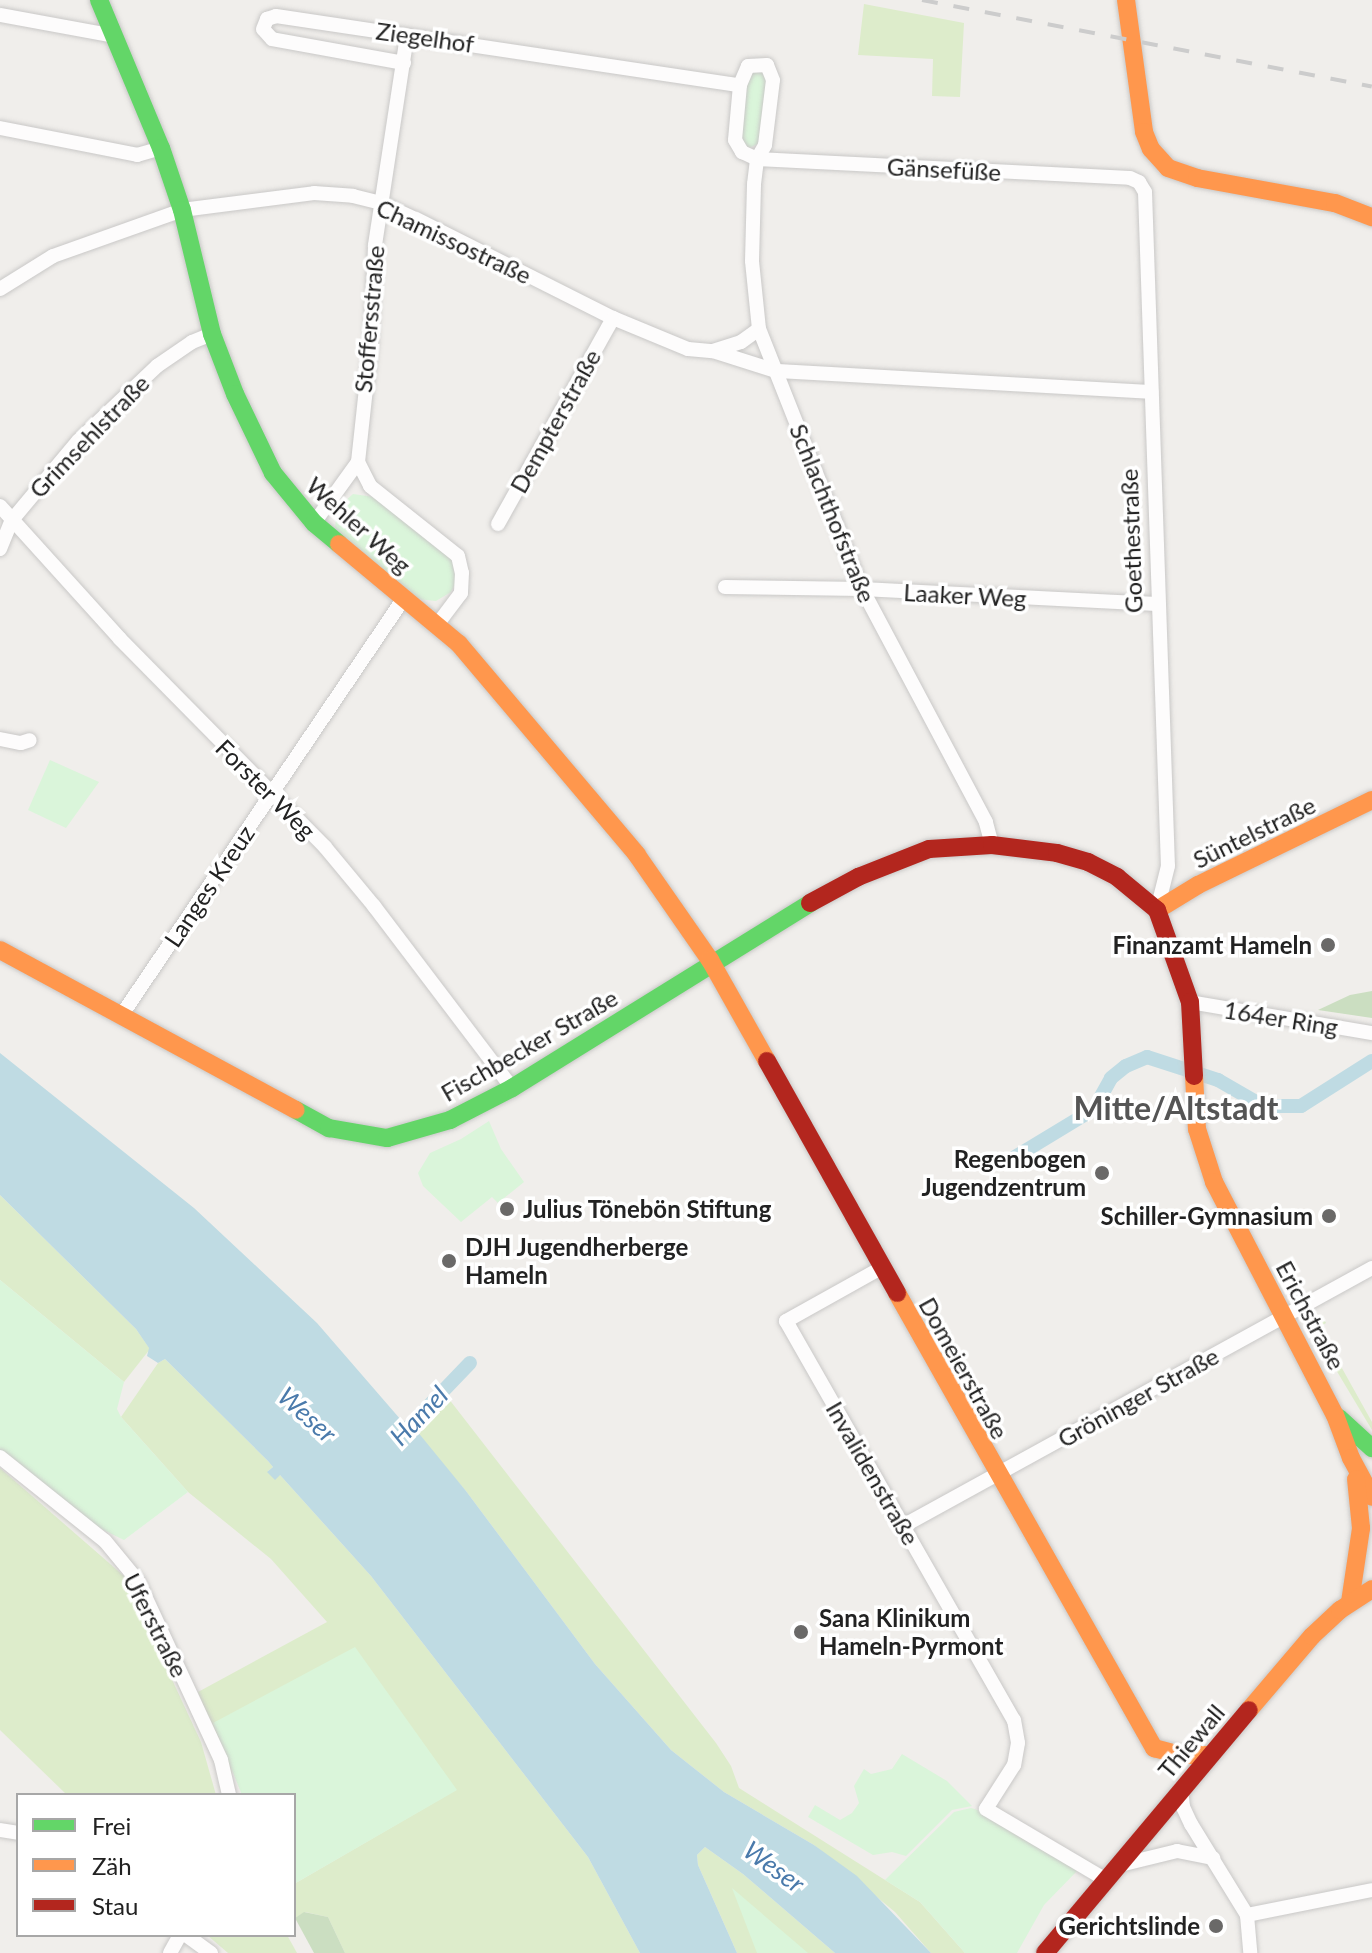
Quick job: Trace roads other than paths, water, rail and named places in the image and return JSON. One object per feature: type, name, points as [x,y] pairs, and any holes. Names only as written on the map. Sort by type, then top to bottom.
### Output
[{"type":"main road","name":"Wehler Weg","points":[[99,0],[161,148],[182,210],[212,334],[235,394],[273,473],[314,523],[438,624],[478,665],[637,855],[710,960]]},
{"type":"main road","points":[[1128,9],[1144,132],[1151,149],[1168,168],[1197,178],[1335,203],[1372,217]]},
{"type":"main road","name":"Süntelstraße","points":[[1157,910],[1198,885],[1372,800]]},
{"type":"main road","name":"Fischbecker Straße","points":[[0,950],[329,1128],[368,1137],[396,1136],[426,1129],[512,1088],[710,960],[858,877],[929,849],[992,845],[1057,853],[1088,862],[1117,877],[1157,910]]},
{"type":"main road","name":"Erichstraße","points":[[1157,910],[1180,966],[1190,1002],[1197,1129],[1214,1182],[1335,1415],[1351,1458],[1372,1497]]},
{"type":"main road","name":"Domeierstraße","points":[[710,960],[997,1475],[1154,1748],[1180,1755],[1208,1755]]},
{"type":"main road","name":"Erichstraße","points":[[1335,1415],[1372,1448]]},
{"type":"main road","points":[[1350,1602],[1361,1528],[1358,1486],[1351,1458]]},
{"type":"main road","name":"Thiewall","points":[[1045,1953],[1208,1755],[1312,1636],[1350,1602],[1372,1589]]},
{"type":"street","points":[[0,15],[114,36]]},
{"type":"street","name":"Ziegelhof","points":[[404,63],[272,39],[263,29],[267,19],[276,16],[740,85]]},
{"type":"street","name":"Stoffersstraße","points":[[358,462],[371,342],[371,279],[407,35]]},
{"type":"street","points":[[767,65],[773,72],[765,145],[757,159],[742,152],[735,140],[740,85],[748,66],[767,65]]},
{"type":"street","points":[[0,128],[137,155],[161,148]]},
{"type":"street","name":"Gänsefüße","points":[[757,159],[1130,178]]},
{"type":"street","name":"Schlachthofstraße","points":[[757,159],[752,261],[759,329],[862,589],[986,822],[992,845]]},
{"type":"street","name":"Goethestraße","points":[[1130,178],[1139,182],[1145,192],[1168,866],[1157,910]]},
{"type":"street","name":"Chamissostraße","points":[[0,289],[53,256],[182,210],[314,193],[381,203],[613,318],[688,349],[713,351],[776,371],[1151,392]]},
{"type":"street","name":"Dempterstraße","points":[[498,524],[613,318]]},
{"type":"street","points":[[713,351],[741,342],[759,329]]},
{"type":"street","name":"Grimsehlstraße","points":[[0,549],[12,520],[78,441],[157,366],[192,342],[212,334]]},
{"type":"street","points":[[314,523],[358,462],[370,486],[458,556],[462,573],[461,593],[438,624]]},
{"type":"street","name":"Forster Weg","points":[[0,506],[120,639],[270,796],[325,847],[374,906],[512,1088]]},
{"type":"street","name":"Laaker Weg","points":[[725,587],[862,589],[1157,604]]},
{"type":"street","name":"Langes Kreuz","points":[[121,1016],[404,598]]},
{"type":"street","points":[[0,739],[21,743],[30,740]]},
{"type":"street","name":"164er Ring","points":[[1190,1002],[1372,1033]]},
{"type":"street","name":"Invalidenstraße","points":[[881,1268],[786,1321],[1014,1720],[1018,1743],[1014,1765],[986,1809],[1112,1873]]},
{"type":"street","name":"Gröninger Straße","points":[[907,1532],[997,1475],[1372,1268]]},
{"type":"street","name":"Uferstraße","points":[[0,1457],[105,1541],[138,1581],[221,1760],[229,1793]]},
{"type":"street","points":[[1181,1788],[1183,1807],[1247,1915],[1250,1953]]},
{"type":"street","points":[[1112,1873],[1177,1851],[1213,1858]]},
{"type":"street","points":[[1247,1915],[1372,1890]]},
{"type":"street","points":[[186,1937],[211,1953]]},
{"type":"water","name":"Weser","points":[[0,1053],[194,1208],[317,1323],[401,1420],[412,1425],[466,1491],[595,1664],[671,1750],[724,1792],[814,1845],[857,1876],[931,1953],[835,1953],[743,1874],[705,1847],[697,1855],[698,1865],[737,1953],[640,1953],[588,1857],[371,1576],[280,1475],[275,1480],[267,1472],[273,1467],[268,1461],[165,1359],[158,1363],[147,1356],[149,1348],[136,1329],[0,1195]]},
{"type":"waterway","name":"Hamel","points":[[1005,1163],[1094,1109],[1111,1078],[1126,1066],[1147,1057],[1218,1080],[1263,1106],[1301,1106],[1372,1061]]},
{"type":"waterway","name":"Hamel","points":[[398,1438],[470,1363]]},
{"type":"railway","points":[[922,0],[1372,87]]},
{"type":"place","name":"Finanzamt Hameln","points":[[1328,945]]},
{"type":"place","name":"Regenbogen Jugendzentrum","points":[[1102,1173]]},
{"type":"place","name":"Julius Tönebön Stiftung","points":[[507,1209]]},
{"type":"place","name":"Schiller-Gymnasium","points":[[1329,1216]]},
{"type":"place","name":"DJH Jugendherberge Hameln","points":[[449,1261]]},
{"type":"place","name":"Sana Klinikum Hameln-Pyrmont","points":[[801,1632]]},
{"type":"place","name":"Gerichtslinde","points":[[1216,1926]]},
{"type":"district","name":"Mitte/Altstadt","points":[[1176,1108]]}]
